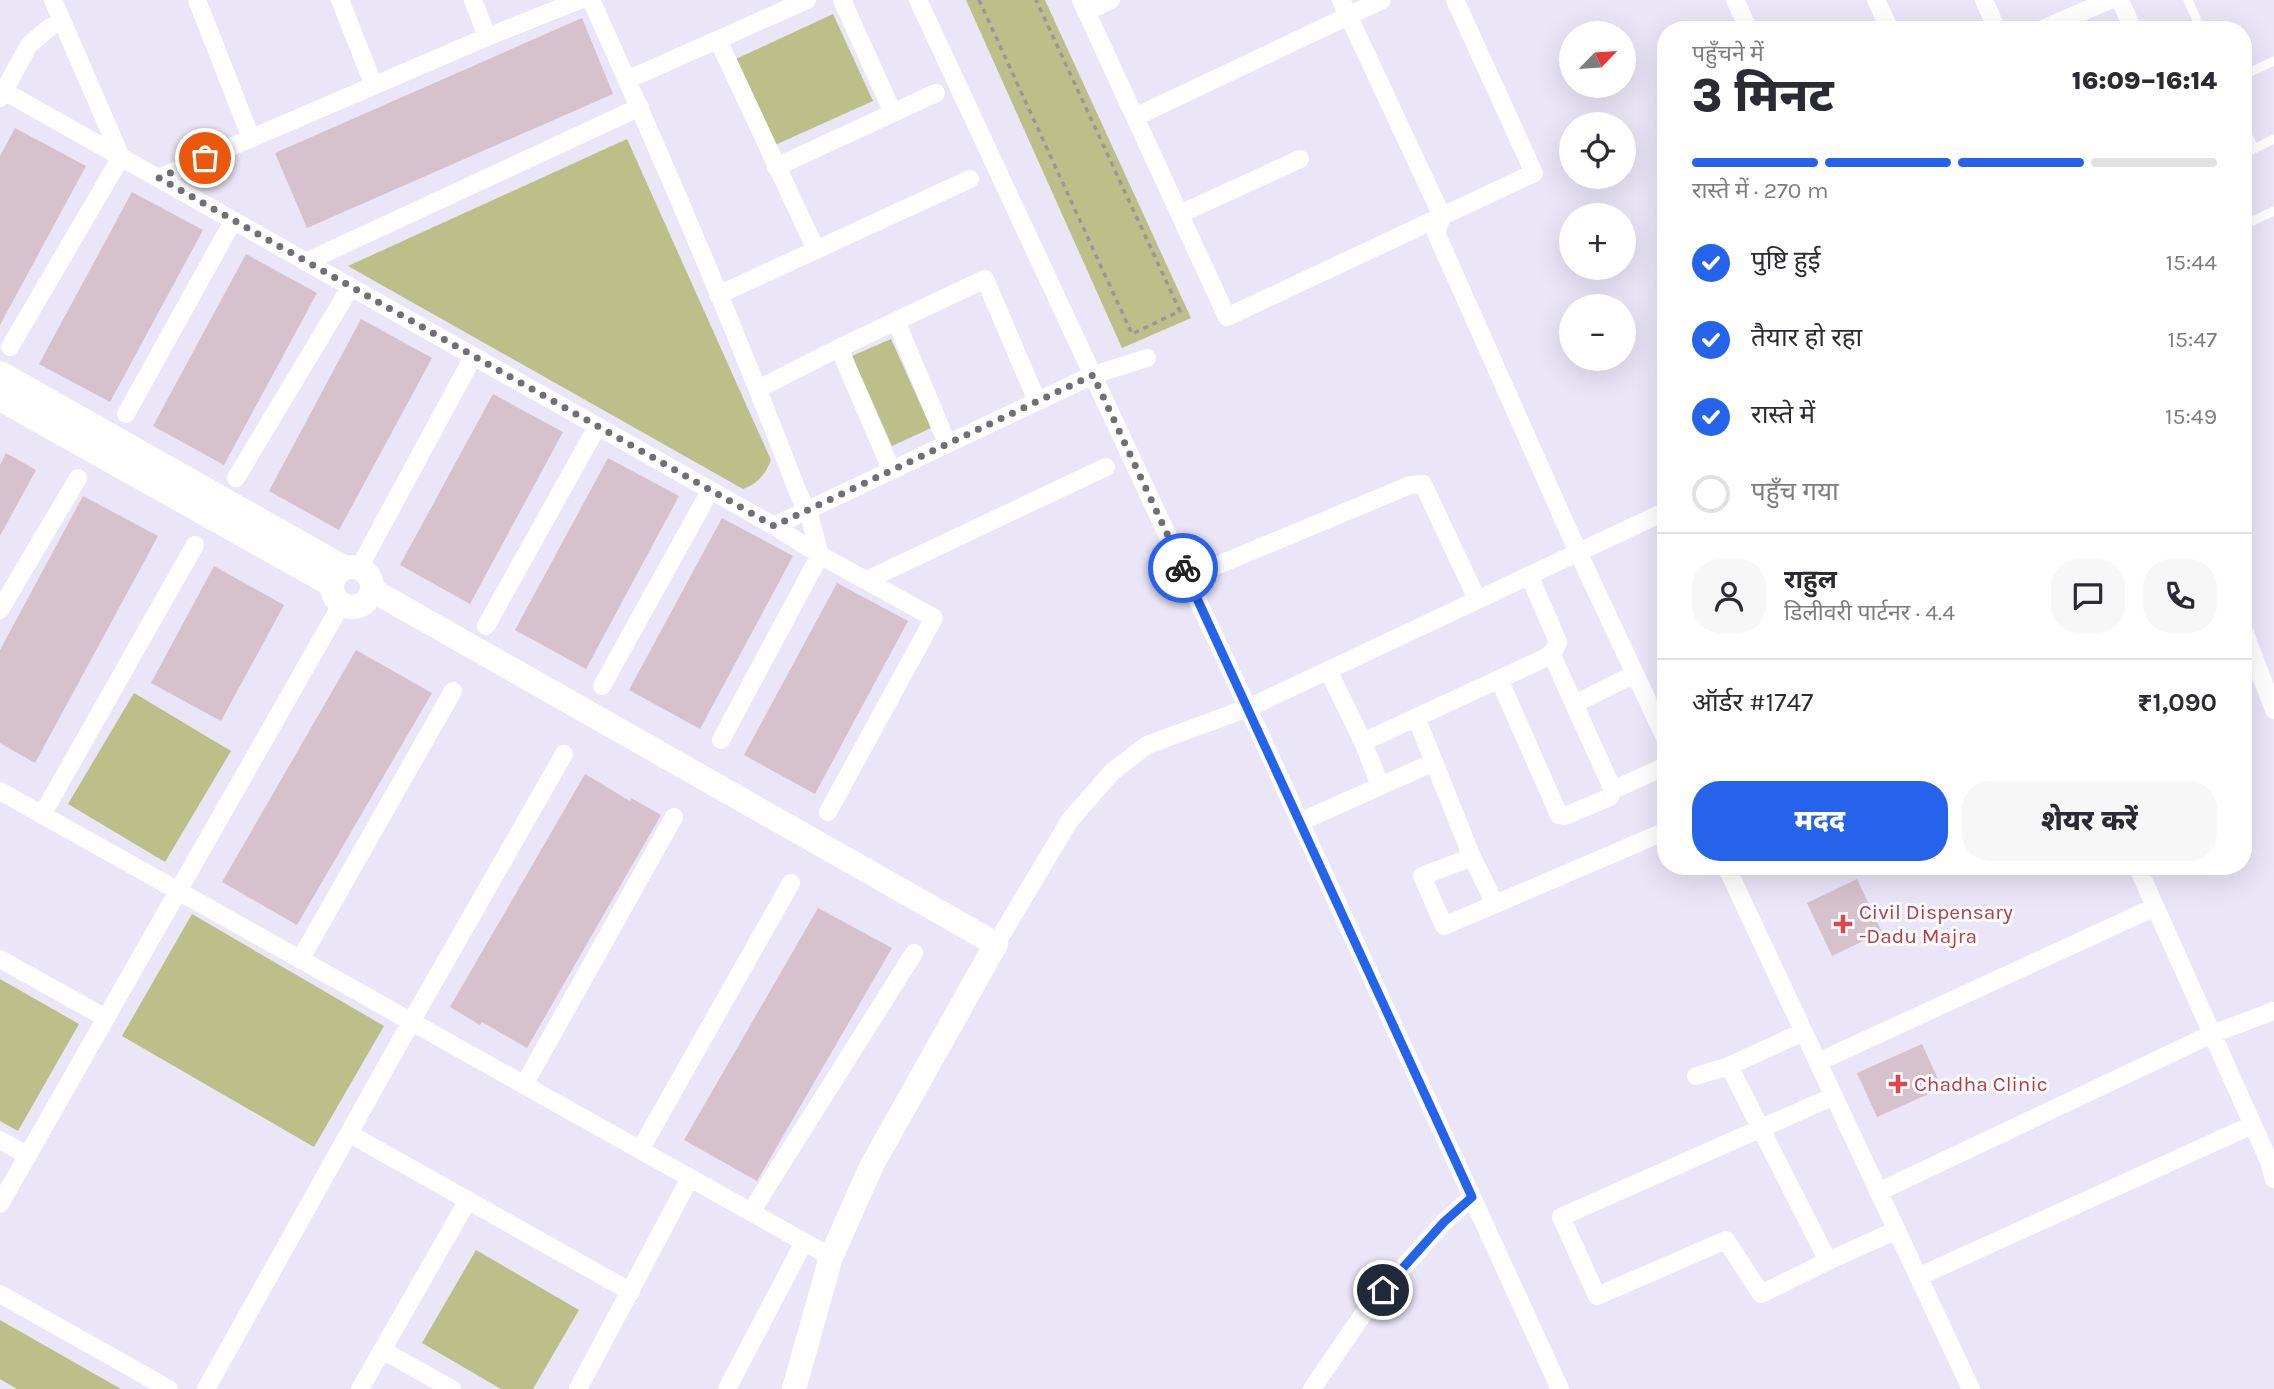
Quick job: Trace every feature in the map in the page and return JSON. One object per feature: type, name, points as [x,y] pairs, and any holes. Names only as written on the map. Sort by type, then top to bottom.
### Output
[{"type":"street","points":[[54,0],[121,157]]},
{"type":"street","points":[[197,0],[251,138]]},
{"type":"street","points":[[340,0],[374,86]]},
{"type":"street","points":[[473,0],[487,37]]},
{"type":"street","points":[[159,178],[487,37],[580,0]]},
{"type":"street","points":[[591,0],[640,107],[758,389],[799,495],[808,510],[820,555],[721,740]]},
{"type":"street","points":[[627,80],[807,0]]},
{"type":"street","points":[[842,0],[893,113]]},
{"type":"street","points":[[918,0],[1248,708],[1560,1389]]},
{"type":"street","points":[[1111,0],[1084,6],[1227,317],[1534,173],[1455,0]]},
{"type":"street","points":[[1135,117],[1345,8],[1382,0]]},
{"type":"street","points":[[1735,0],[1745,21]]},
{"type":"street","points":[[1876,0],[1886,21]]},
{"type":"street","points":[[1984,0],[1993,21]]},
{"type":"street","points":[[2061,21],[2110,0]]},
{"type":"street","points":[[2120,0],[2129,21]]},
{"type":"street","points":[[1345,8],[1442,216],[1436,233],[1578,552],[1657,721]]},
{"type":"street","points":[[50,27],[29,45],[2,94],[159,178],[934,618],[828,812]]},
{"type":"street","points":[[718,40],[816,250]]},
{"type":"street","points":[[776,167],[936,93]]},
{"type":"street","points":[[306,262],[640,107]]},
{"type":"street","points":[[10,347],[121,157]]},
{"type":"street","points":[[1180,214],[1300,159]]},
{"type":"street","points":[[719,295],[970,179]]},
{"type":"street","points":[[126,414],[233,221]]},
{"type":"street","points":[[758,389],[985,279],[1037,401]]},
{"type":"street","points":[[236,478],[350,288]]},
{"type":"street","points":[[896,321],[947,443]]},
{"type":"street","points":[[839,348],[891,469]]},
{"type":"street","points":[[0,1204],[178,891],[344,582],[473,357]]},
{"type":"street","points":[[774,526],[1093,375],[1147,358]]},
{"type":"street","points":[[0,373],[344,582],[349,608],[364,604],[372,590],[372,581],[367,573],[344,582],[0,399]]},
{"type":"street","points":[[486,626],[597,427]]},
{"type":"street","points":[[867,580],[1106,467]]},
{"type":"street","points":[[0,610],[78,478]]},
{"type":"street","points":[[1187,578],[1410,485],[1423,484],[1477,599]]},
{"type":"street","points":[[602,686],[710,491]]},
{"type":"street","points":[[794,1389],[831,1257],[872,1166],[996,944],[1070,820],[1112,772],[1147,745],[1248,708],[1657,515]]},
{"type":"street","points":[[42,815],[195,545]]},
{"type":"street","points":[[1363,742],[1552,653],[1558,642],[1529,575]]},
{"type":"street","points":[[372,590],[996,944]]},
{"type":"street","points":[[2252,652],[2274,710]]},
{"type":"street","points":[[1552,653],[1613,790]]},
{"type":"street","points":[[1328,670],[1363,742],[1380,785]]},
{"type":"street","points":[[1574,704],[1635,674]]},
{"type":"street","points":[[1499,679],[1559,815],[1565,816],[1610,797],[1613,790],[1657,770]]},
{"type":"street","points":[[300,960],[453,691]]},
{"type":"street","points":[[1416,718],[1472,857],[1495,904]]},
{"type":"street","points":[[206,1389],[564,754]]},
{"type":"street","points":[[1300,822],[1434,762]]},
{"type":"street","points":[[0,791],[831,1257]]},
{"type":"street","points":[[524,1085],[674,817]]},
{"type":"street","points":[[1472,857],[1422,876],[1444,926],[1657,835]]},
{"type":"street","points":[[1730,875],[1971,1389]]},
{"type":"street","points":[[2141,875],[2269,1161],[2274,1180]]},
{"type":"street","points":[[640,1150],[792,883]]},
{"type":"street","points":[[1818,1062],[2155,907]]},
{"type":"street","points":[[751,1212],[914,953]]},
{"type":"street","points":[[0,959],[106,1018]]},
{"type":"street","points":[[1878,1192],[2212,1034],[2274,1011]]},
{"type":"street","points":[[1696,1076],[1730,1066],[1803,1032]]},
{"type":"street","points":[[1730,1066],[1828,1261]]},
{"type":"street","points":[[1834,1096],[1561,1217],[1597,1296],[1726,1240],[1761,1294],[1897,1230]]},
{"type":"street","points":[[1919,1277],[2252,1125]]},
{"type":"street","points":[[350,1134],[631,1292]]},
{"type":"street","points":[[0,1140],[28,1156]]},
{"type":"street","points":[[578,1389],[690,1178]]},
{"type":"street","points":[[1312,1389],[1368,1307],[1444,1222],[1472,1197]]},
{"type":"street","points":[[360,1389],[468,1200]]},
{"type":"street","points":[[727,1389],[804,1242]]},
{"type":"street","points":[[0,1294],[169,1389]]},
{"type":"street","points":[[382,1350],[452,1389]]},
{"type":"lane","points":[[2188,0],[2197,21]]},
{"type":"lane","points":[[2252,71],[2274,61]]},
{"type":"lane","points":[[2252,144],[2254,149],[2274,139]]},
{"type":"lane","points":[[2252,221],[2274,211]]},
{"type":"path","points":[[979,0],[1132,334],[1180,312],[1035,0]]},
{"type":"green space","points":[[966,0],[1045,0],[1191,318],[1122,348]]},
{"type":"green space","points":[[833,14],[873,101],[775,145],[736,59]]},
{"type":"green space","points":[[627,139],[771,460],[760,478],[743,489],[348,266]]},
{"type":"green space","points":[[891,339],[931,428],[892,446],[852,356]]},
{"type":"green space","points":[[134,693],[231,751],[165,862],[68,804]]},
{"type":"green space","points":[[192,914],[384,1026],[314,1147],[122,1036]]},
{"type":"green space","points":[[0,979],[79,1024],[18,1131],[0,1121]]},
{"type":"green space","points":[[476,1250],[579,1310],[533,1389],[501,1389],[422,1343]]},
{"type":"green space","points":[[0,1320],[121,1389],[17,1389],[0,1379]]},
{"type":"building","points":[[582,18],[613,94],[307,228],[275,153]]},
{"type":"building","points":[[15,128],[86,166],[0,325],[0,156]]},
{"type":"building","points":[[132,192],[203,230],[110,402],[39,364]]},
{"type":"building","points":[[246,254],[317,293],[224,465],[153,426]]},
{"type":"building","points":[[361,319],[432,358],[339,530],[269,491]]},
{"type":"building","points":[[493,394],[563,432],[470,604],[400,565]]},
{"type":"building","points":[[6,453],[36,470],[0,536],[0,465]]},
{"type":"building","points":[[608,458],[679,496],[586,669],[515,630]]},
{"type":"building","points":[[83,496],[158,536],[35,763],[0,743],[0,650]]},
{"type":"building","points":[[722,518],[793,556],[700,729],[629,690]]},
{"type":"building","points":[[214,566],[284,605],[221,721],[151,683]]},
{"type":"building","points":[[837,583],[908,621],[815,794],[744,755]]},
{"type":"building","points":[[356,650],[432,693],[297,925],[222,882]]},
{"type":"building","points":[[585,774],[630,801],[631,798],[661,815],[527,1048],[450,1007]]},
{"type":"building","points":[[1857,879],[1882,932],[1832,956],[1807,903]]},
{"type":"building","points":[[818,908],[892,948],[757,1181],[684,1140]]},
{"type":"building","points":[[1922,1044],[1942,1088],[1877,1117],[1857,1073]]},
{"type":"way so far","points":[[205,158],[159,178],[774,526],[1093,375],[1183,568]]},
{"type":"place","name":"Civil Dispensary -Dadu Majra","points":[[1843,924]]},
{"type":"place","name":"Chadha Clinic","points":[[1898,1084]]},
{"type":"route","points":[[1183,568],[1472,1197],[1444,1222],[1383,1290]]}]
